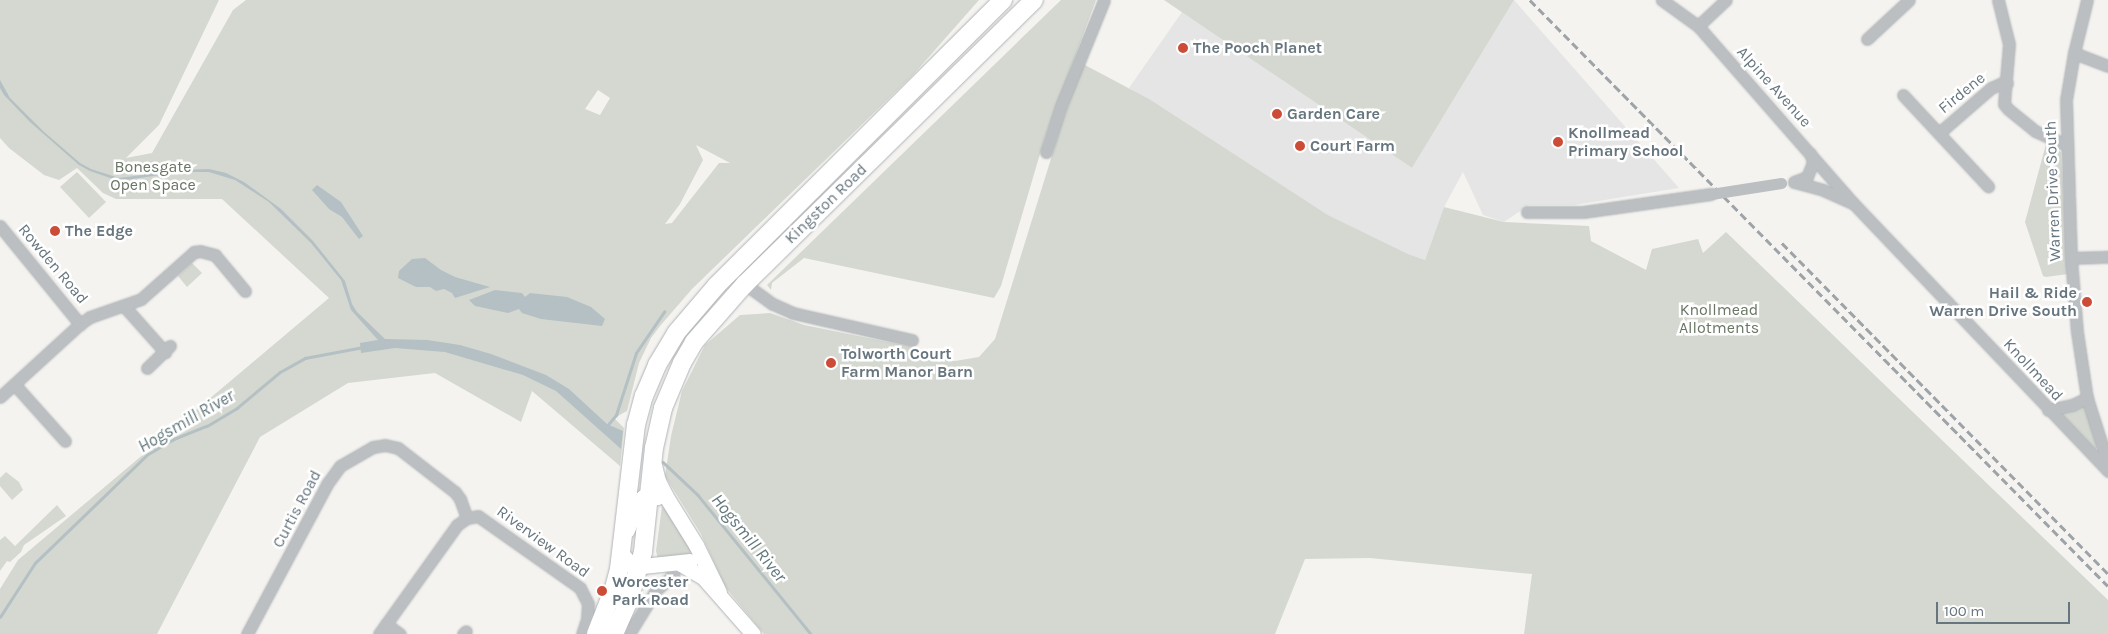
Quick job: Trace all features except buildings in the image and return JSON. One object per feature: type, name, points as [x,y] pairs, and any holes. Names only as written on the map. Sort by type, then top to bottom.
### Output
[{"type":"highway","name":"Kingston Road","points":[[622,547],[636,425],[644,396],[657,365],[676,333],[697,306],[1003,0]]},
{"type":"highway","name":"Kingston Road","points":[[650,494],[653,460],[663,408],[682,363],[704,329],[746,284],[1034,0]]},
{"type":"highway","points":[[614,634],[628,603],[639,567],[650,494]]},
{"type":"highway","points":[[596,634],[614,588],[622,547]]},
{"type":"main road","points":[[653,460],[658,481],[669,504],[697,548],[719,592]]},
{"type":"main road","points":[[669,504],[650,494],[643,497],[638,503],[622,547],[630,566],[678,564],[693,559],[697,548]]},
{"type":"main road","points":[[678,564],[704,578],[719,592],[753,634]]},
{"type":"street","points":[[1046,152],[1067,90],[1104,0]]},
{"type":"street","name":"Alpine Avenue","points":[[1662,0],[1698,26],[1853,203]]},
{"type":"street","points":[[1698,26],[1726,0]]},
{"type":"street","points":[[1867,39],[1909,0]]},
{"type":"street","points":[[1998,0],[2010,44],[2004,104],[2008,110],[2035,131],[2067,145]]},
{"type":"street","name":"Warren Drive South","points":[[2087,0],[2074,53],[2066,100],[2071,258],[2077,332],[2087,398],[2108,464],[2107,470]]},
{"type":"street","points":[[2074,53],[2108,66]]},
{"type":"street","name":"Firdene","points":[[1939,133],[1991,88],[2007,83]]},
{"type":"street","name":"Firdene","points":[[1903,96],[1988,186]]},
{"type":"street","points":[[1526,212],[1583,212],[1794,182],[1807,177],[1812,168],[1813,162],[1810,152]]},
{"type":"street","points":[[1794,182],[1823,190],[1853,203]]},
{"type":"street","name":"Knollmead","points":[[1853,203],[2107,470]]},
{"type":"street","name":"Rowden Road","points":[[0,226],[80,324]]},
{"type":"street","points":[[0,397],[80,324],[90,317],[141,299],[194,252],[200,251],[215,255],[245,291]]},
{"type":"street","points":[[2071,258],[2108,257]]},
{"type":"street","points":[[746,284],[773,304],[793,313],[912,340]]},
{"type":"street","points":[[124,306],[167,349],[147,368]]},
{"type":"street","points":[[14,385],[65,441]]},
{"type":"street","points":[[2048,410],[2072,405],[2087,398]]},
{"type":"street","name":"Curtis Road","points":[[247,634],[327,484],[340,466],[373,447],[385,445],[398,448],[455,492],[460,498],[467,518]]},
{"type":"street","name":"Riverview Road","points":[[467,518],[478,516],[485,519],[580,588],[588,604],[587,619],[582,634]]},
{"type":"street","points":[[400,634],[383,629],[457,525],[467,518]]},
{"type":"street","points":[[629,634],[656,590],[673,575],[678,564]]},
{"type":"shaded area","name":"Court Farm","points":[[1514,0],[1679,188],[1574,205],[1529,205],[1504,222],[1483,215],[1463,172],[1444,207],[1425,260],[1408,254],[1328,215],[1129,88],[1182,12],[1412,168]]},
{"type":"shaded area","points":[[0,80],[10,98],[43,131],[80,163],[91,169],[119,178],[181,170],[209,169],[226,173],[244,182],[281,209],[313,241],[345,281],[352,304],[357,312],[385,339],[427,340],[460,345],[491,354],[546,375],[569,389],[607,424],[623,431],[621,449],[556,391],[523,375],[445,352],[395,348],[361,353],[360,343],[378,340],[351,310],[341,280],[311,243],[269,202],[235,180],[209,172],[181,172],[119,181],[90,171],[79,165],[30,122],[4,95],[0,88]]},
{"type":"shaded area","points":[[317,185],[341,202],[363,236],[359,239],[342,217],[329,209],[312,190]]},
{"type":"shaded area","points":[[425,258],[441,270],[455,277],[490,287],[455,298],[452,293],[444,289],[436,291],[430,287],[416,287],[398,278],[399,271],[412,259]]},
{"type":"shaded area","points":[[495,290],[522,293],[525,297],[530,293],[567,297],[591,307],[605,319],[602,326],[541,319],[522,313],[519,309],[508,313],[475,306],[469,300]]},
{"type":"green space","name":"Bonesgate Open Space","points":[[0,0],[219,0],[159,125],[126,158],[152,153],[233,10],[246,0],[979,0],[912,76],[692,289],[660,326],[651,338],[639,363],[627,411],[614,418],[624,428],[620,466],[532,391],[521,422],[435,373],[348,383],[260,437],[157,634],[0,634],[0,589],[18,560],[329,298],[222,199],[116,199],[103,193],[77,168],[59,180],[44,175],[9,148],[0,138]],"holes":[[[598,90],[610,98],[600,115],[585,109]],[[696,145],[730,163],[719,163],[672,223],[665,224],[680,204],[703,160]]]},
{"type":"green space","points":[[1061,0],[1096,0],[1045,137],[1001,286],[994,298],[804,258],[772,283],[771,290],[767,285]]},
{"type":"green space","points":[[1164,0],[1514,0],[1412,168]]},
{"type":"green space","name":"Knollmead Allotments","points":[[1083,64],[1149,99],[1328,215],[1408,254],[1425,260],[1444,207],[1504,222],[1589,226],[1591,241],[1646,270],[1652,249],[1698,239],[1703,253],[1726,232],[2108,600],[2108,634],[1524,634],[1532,574],[1370,558],[1305,559],[1275,634],[764,634],[726,588],[701,534],[665,476],[671,436],[682,391],[705,345],[740,315],[770,313],[804,325],[912,347],[955,361],[979,357],[995,339],[1063,120]]},
{"type":"green space","points":[[2046,144],[2061,152],[2068,274],[2046,277],[2043,276],[2025,222]]},
{"type":"green space","points":[[77,172],[106,202],[89,218],[60,187]]},
{"type":"green space","points":[[192,263],[202,273],[187,287],[178,276]]},
{"type":"green space","points":[[2085,405],[2097,447],[2095,450],[2061,414]]},
{"type":"green space","points":[[6,472],[19,482],[23,490],[12,500],[0,486],[0,478]]},
{"type":"green space","points":[[57,505],[66,516],[24,545],[21,552],[10,562],[7,561],[0,571],[0,540],[5,536],[15,546]]},
{"type":"green space","points":[[662,506],[672,517],[690,546],[691,552],[685,557],[658,559],[656,551]]},
{"type":"waterway","points":[[606,427],[616,415],[636,353],[664,312]]},
{"type":"waterway","name":"Hogsmill River","points":[[0,617],[35,563],[148,454],[174,439],[207,426],[237,408],[280,372],[305,358],[363,347]]},
{"type":"waterway","name":"Hogsmill River","points":[[663,462],[698,495],[811,634]]},
{"type":"railway","points":[[1530,0],[2108,586]]},
{"type":"railway","points":[[1782,243],[2108,574]]},
{"type":"place","name":"The Pooch Planet","points":[[1183,48]]},
{"type":"place","name":"Garden Care","points":[[1277,114]]},
{"type":"place","name":"Knollmead Primary School","points":[[1558,142]]},
{"type":"place","name":"Court Farm","points":[[1300,146]]},
{"type":"place","name":"The Edge","points":[[55,231]]},
{"type":"place","name":"Hail & Ride Warren Drive South","points":[[2087,302]]},
{"type":"place","name":"Tolworth Court Farm Manor Barn","points":[[831,363]]},
{"type":"place","name":"Worcester Park Road","points":[[602,591]]}]
